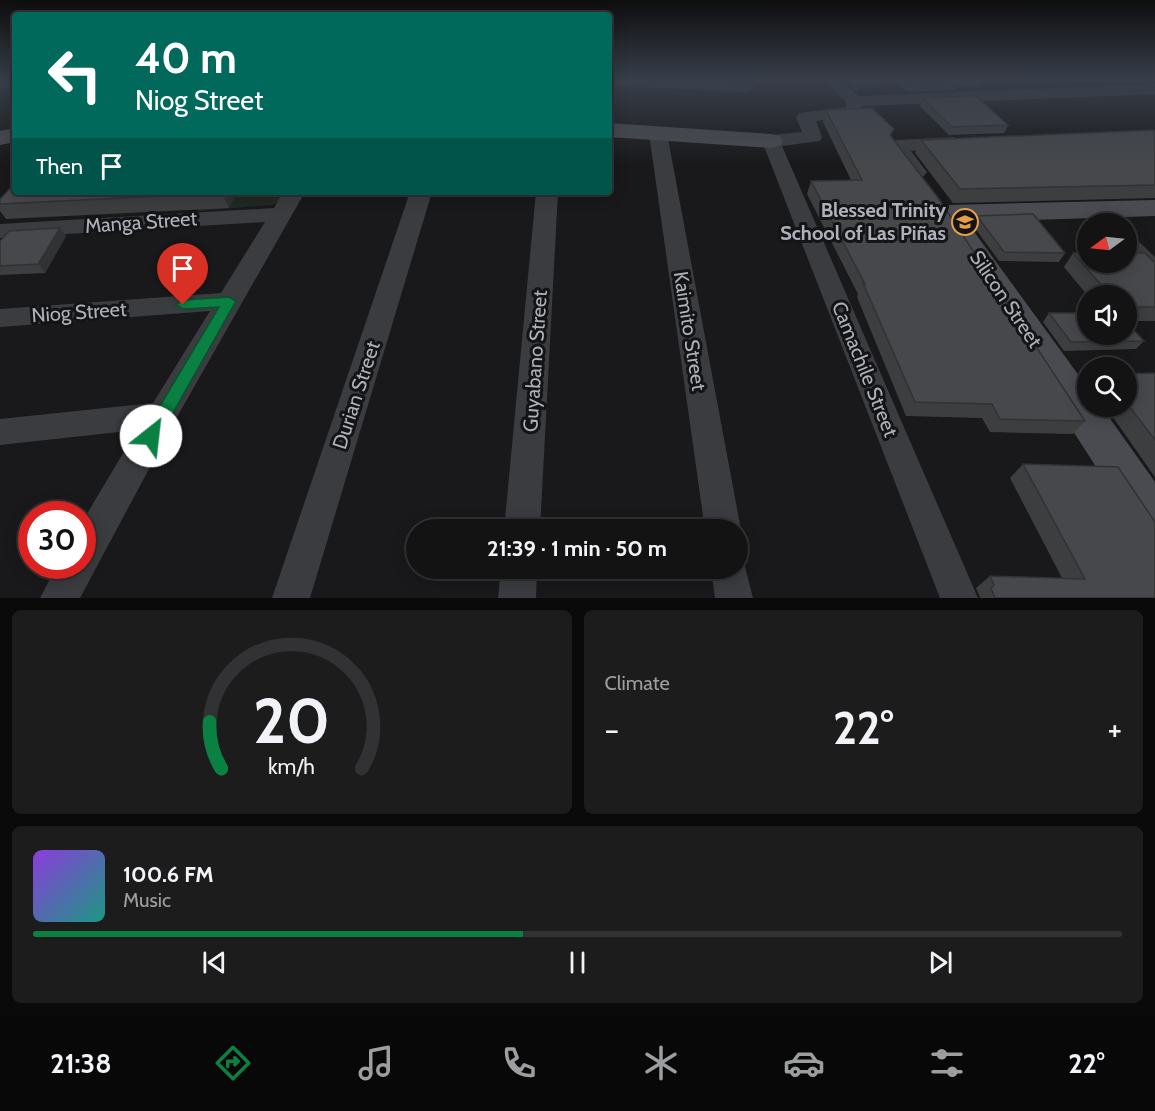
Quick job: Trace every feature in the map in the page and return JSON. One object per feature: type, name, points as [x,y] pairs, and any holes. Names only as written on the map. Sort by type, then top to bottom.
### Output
[{"type":"street","points":[[612,130],[771,141],[811,138],[813,135],[805,117],[852,113],[856,109]]},
{"type":"street","name":"Kaimito Street","points":[[658,133],[721,519]]},
{"type":"street","name":"Camachile Street","points":[[771,141],[959,598]]},
{"type":"street","name":"Silicon Street","points":[[969,142],[897,146],[937,200],[1155,519]]},
{"type":"street","name":"Durian Street","points":[[291,598],[420,195]]},
{"type":"street","name":"Guyabano Street","points":[[523,519],[547,195]]},
{"type":"street","points":[[937,200],[1077,214]]},
{"type":"street","points":[[96,532],[162,415],[288,203]]},
{"type":"street","name":"Manga Street","points":[[0,231],[288,203]]},
{"type":"street","points":[[1126,213],[1155,208]]},
{"type":"street","points":[[1137,253],[1155,271]]},
{"type":"street","name":"Niog Street","points":[[0,318],[229,301]]},
{"type":"street","points":[[0,432],[162,415]]},
{"type":"street","points":[[59,598],[70,579]]},
{"type":"street","points":[[517,598],[518,579]]},
{"type":"street","points":[[731,579],[734,598]]},
{"type":"shaded area","points":[[205,195],[282,195],[277,203],[272,205],[197,211]]},
{"type":"building","points":[[873,109],[894,129],[890,135],[939,199],[1077,409],[1077,417],[1082,417],[1085,421],[1000,419],[992,404],[915,402],[863,283],[865,284],[811,181],[862,180],[826,110]]},
{"type":"building","points":[[934,109],[990,109],[1008,125],[952,127]]},
{"type":"building","points":[[1155,130],[1155,185],[960,189],[921,140]]},
{"type":"building","points":[[12,186],[12,195],[182,195],[0,204],[0,199]]},
{"type":"building","points":[[1033,214],[1065,253],[1004,252],[977,216]]},
{"type":"building","points":[[60,228],[38,264],[0,266],[0,241],[9,231]]},
{"type":"building","points":[[1137,253],[1145,253],[1155,263],[1155,307],[1137,307],[1137,285],[1101,285],[1091,273],[1137,273]]},
{"type":"building","points":[[1049,313],[1077,313],[1077,342],[1071,342]]},
{"type":"building","points":[[1137,334],[1144,341],[1137,341]]},
{"type":"building","points":[[1155,373],[1155,440],[1137,416],[1137,374]]},
{"type":"building","points":[[1023,464],[1118,467],[1155,522],[1155,598],[995,598],[991,588],[994,585],[990,576],[1085,579]]},
{"type":"place","name":"Blessed Trinity School of Las Piñas","points":[[965,222]]},
{"type":"route","points":[[151,436],[229,301],[183,305]]}]
